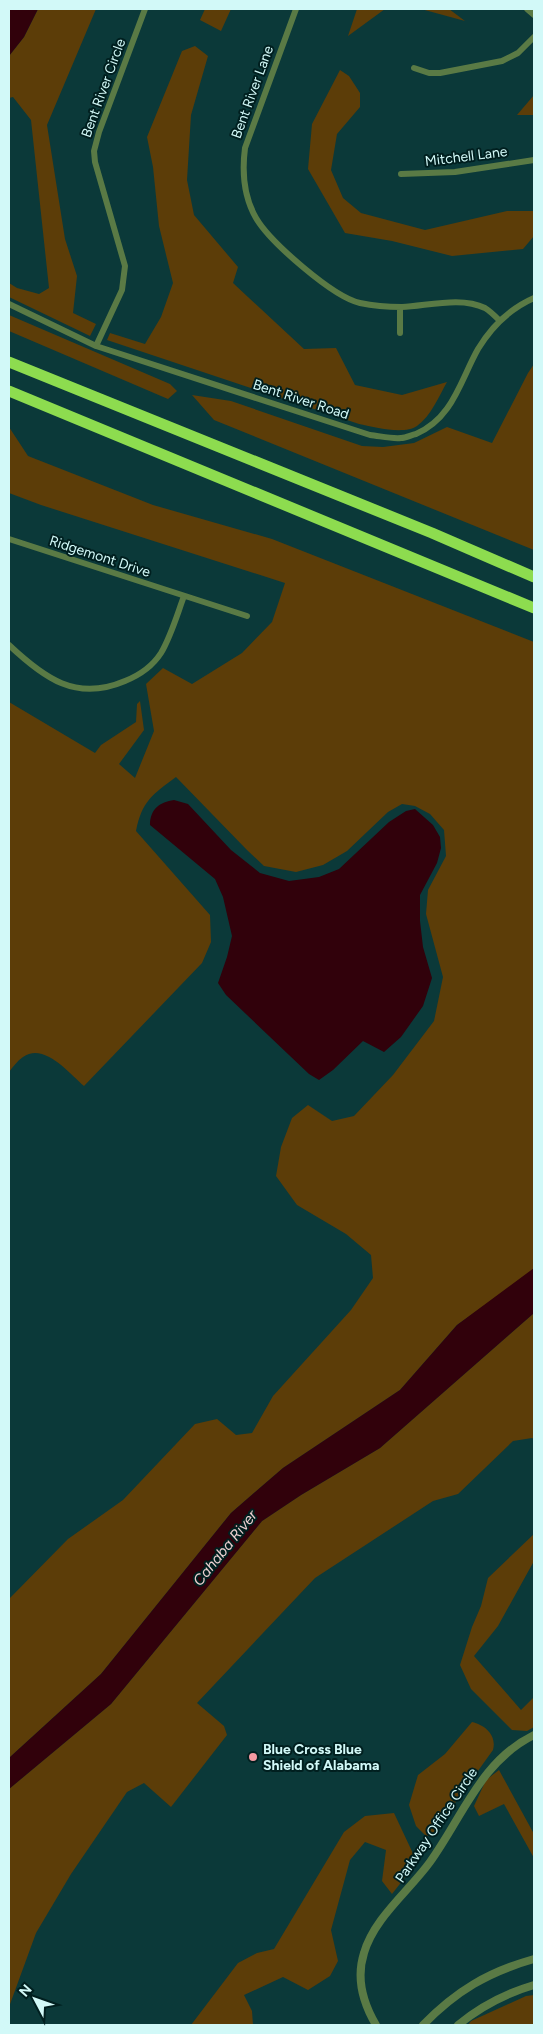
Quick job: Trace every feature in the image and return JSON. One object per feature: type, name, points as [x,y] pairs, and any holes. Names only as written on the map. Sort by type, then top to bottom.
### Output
[{"type":"highway","points":[[9,362],[432,533],[534,577]]},
{"type":"highway","points":[[9,391],[534,608]]},
{"type":"street","name":"Bent River Circle","points":[[96,346],[122,290],[125,266],[97,169],[94,151],[98,132],[145,9]]},
{"type":"street","name":"Bent River Lane","points":[[296,9],[245,148],[244,176],[256,218],[273,239],[335,292],[359,303],[400,307],[454,303],[470,304],[486,309],[499,320]]},
{"type":"street","points":[[528,9],[534,15]]},
{"type":"street","points":[[414,68],[433,73],[493,63],[518,52],[534,37]]},
{"type":"street","name":"Mitchell Lane","points":[[402,174],[456,172],[534,160]]},
{"type":"street","name":"Bent River Road","points":[[9,304],[96,346],[370,435],[402,438],[431,426],[446,412],[456,396],[479,347],[499,320],[512,309],[534,298]]},
{"type":"street","points":[[400,307],[400,333]]},
{"type":"street","name":"Ridgemont Drive","points":[[9,539],[247,616]]},
{"type":"street","points":[[9,645],[27,662],[58,683],[82,690],[114,686],[142,674],[160,654],[174,626],[184,596]]},
{"type":"street","name":"Parkway Office Circle","points":[[376,2025],[365,2001],[360,1975],[363,1953],[370,1936],[430,1861],[485,1774],[511,1750],[534,1735]]},
{"type":"street","points":[[423,2025],[453,1997],[477,1981],[503,1968],[534,1959]]},
{"type":"street","points":[[458,2025],[489,2004],[534,1984]]},
{"type":"shaded area","points":[[38,9],[96,9],[47,125],[65,239],[77,276],[73,313],[96,324],[90,336],[9,297],[9,283],[17,288],[39,294],[49,288],[31,120],[13,97],[9,98],[9,56],[24,37]]},
{"type":"shaded area","points":[[205,9],[231,9],[221,31],[200,20]]},
{"type":"shaded area","points":[[357,9],[385,9],[348,36]]},
{"type":"shaded area","points":[[421,9],[449,9],[465,21]]},
{"type":"shaded area","points":[[195,46],[208,56],[191,115],[187,180],[194,215],[238,267],[233,283],[304,349],[336,348],[355,385],[402,395],[447,382],[431,411],[417,426],[411,429],[397,430],[359,424],[107,340],[110,333],[145,344],[161,317],[173,283],[159,226],[153,167],[147,137],[182,51]]},
{"type":"shaded area","points":[[340,70],[349,76],[360,93],[360,107],[337,134],[331,170],[343,198],[361,213],[425,230],[507,211],[534,211],[534,236],[523,249],[452,256],[392,241],[345,233],[308,169],[312,124]]},
{"type":"shaded area","points":[[534,95],[534,115],[517,115]]},
{"type":"shaded area","points":[[9,315],[170,384],[177,391],[168,399],[9,331]]},
{"type":"shaded area","points":[[534,364],[534,550],[214,420],[192,395],[231,401],[362,446],[383,447],[414,443],[447,427],[492,443]]},
{"type":"shaded area","points":[[9,427],[28,456],[153,505],[272,539],[534,642],[534,1270],[457,1325],[400,1390],[283,1468],[231,1513],[101,1674],[9,1758],[9,1599],[68,1539],[123,1500],[195,1424],[217,1419],[236,1435],[252,1433],[273,1396],[351,1310],[373,1278],[371,1255],[346,1234],[297,1205],[276,1176],[281,1147],[292,1118],[308,1105],[332,1121],[354,1116],[393,1075],[434,1021],[443,977],[426,914],[428,890],[446,856],[444,830],[430,814],[415,806],[402,804],[388,812],[347,851],[323,865],[296,872],[264,866],[176,777],[154,794],[145,805],[136,831],[210,915],[211,942],[202,963],[84,1086],[56,1061],[39,1053],[31,1053],[23,1057],[9,1072],[9,702],[95,753],[101,745],[136,722],[137,704],[140,701],[144,730],[119,764],[135,778],[154,731],[146,684],[163,668],[192,684],[242,653],[272,622],[285,583],[9,493]]},
{"type":"shaded area","points":[[534,1313],[534,1439],[513,1441],[458,1494],[433,1501],[315,1578],[197,1703],[224,1726],[227,1735],[171,1807],[144,1783],[127,1792],[71,1874],[36,1933],[9,2007],[9,1789],[111,1704],[262,1521],[301,1495],[380,1448]]},
{"type":"shaded area","points":[[534,1534],[534,1561],[498,1626],[474,1656],[521,1710],[534,1697],[534,1727],[527,1731],[512,1730],[471,1689],[460,1665],[481,1606],[488,1578]]},
{"type":"shaded area","points":[[472,1722],[485,1728],[492,1735],[493,1750],[457,1800],[435,1835],[426,1836],[416,1826],[409,1805],[418,1775],[445,1754]]},
{"type":"shaded area","points":[[499,1770],[534,1834],[534,1858],[504,1804],[479,1816],[474,1806],[486,1780]]},
{"type":"shaded area","points":[[394,1813],[417,1862],[392,1894],[382,1881],[386,1850],[365,1842],[350,1860],[331,1930],[338,1961],[330,1976],[308,1990],[283,1977],[244,1995],[252,2011],[253,2025],[191,2025],[238,1963],[257,1953],[274,1949],[344,1832],[365,1816]]},
{"type":"shaded area","points":[[534,1995],[534,2025],[468,2025],[471,2021],[526,1996]]},
{"type":"water","points":[[9,9],[38,9],[24,37],[9,56]]},
{"type":"water","points":[[174,800],[188,804],[231,850],[260,873],[289,881],[319,877],[339,869],[389,822],[406,811],[415,809],[433,825],[440,837],[441,848],[437,863],[420,895],[423,947],[432,978],[423,1006],[401,1037],[384,1052],[363,1041],[333,1070],[319,1080],[309,1074],[226,995],[218,983],[232,936],[223,897],[215,879],[150,825],[150,819],[157,807],[164,802]]},
{"type":"water","name":"Cahaba River","points":[[534,1268],[534,1313],[380,1448],[301,1495],[262,1521],[111,1704],[9,1789],[9,1758],[101,1674],[231,1513],[283,1468],[400,1390],[457,1325]]},
{"type":"place","name":"Blue Cross Blue Shield of Alabama","points":[[253,1757]]}]
